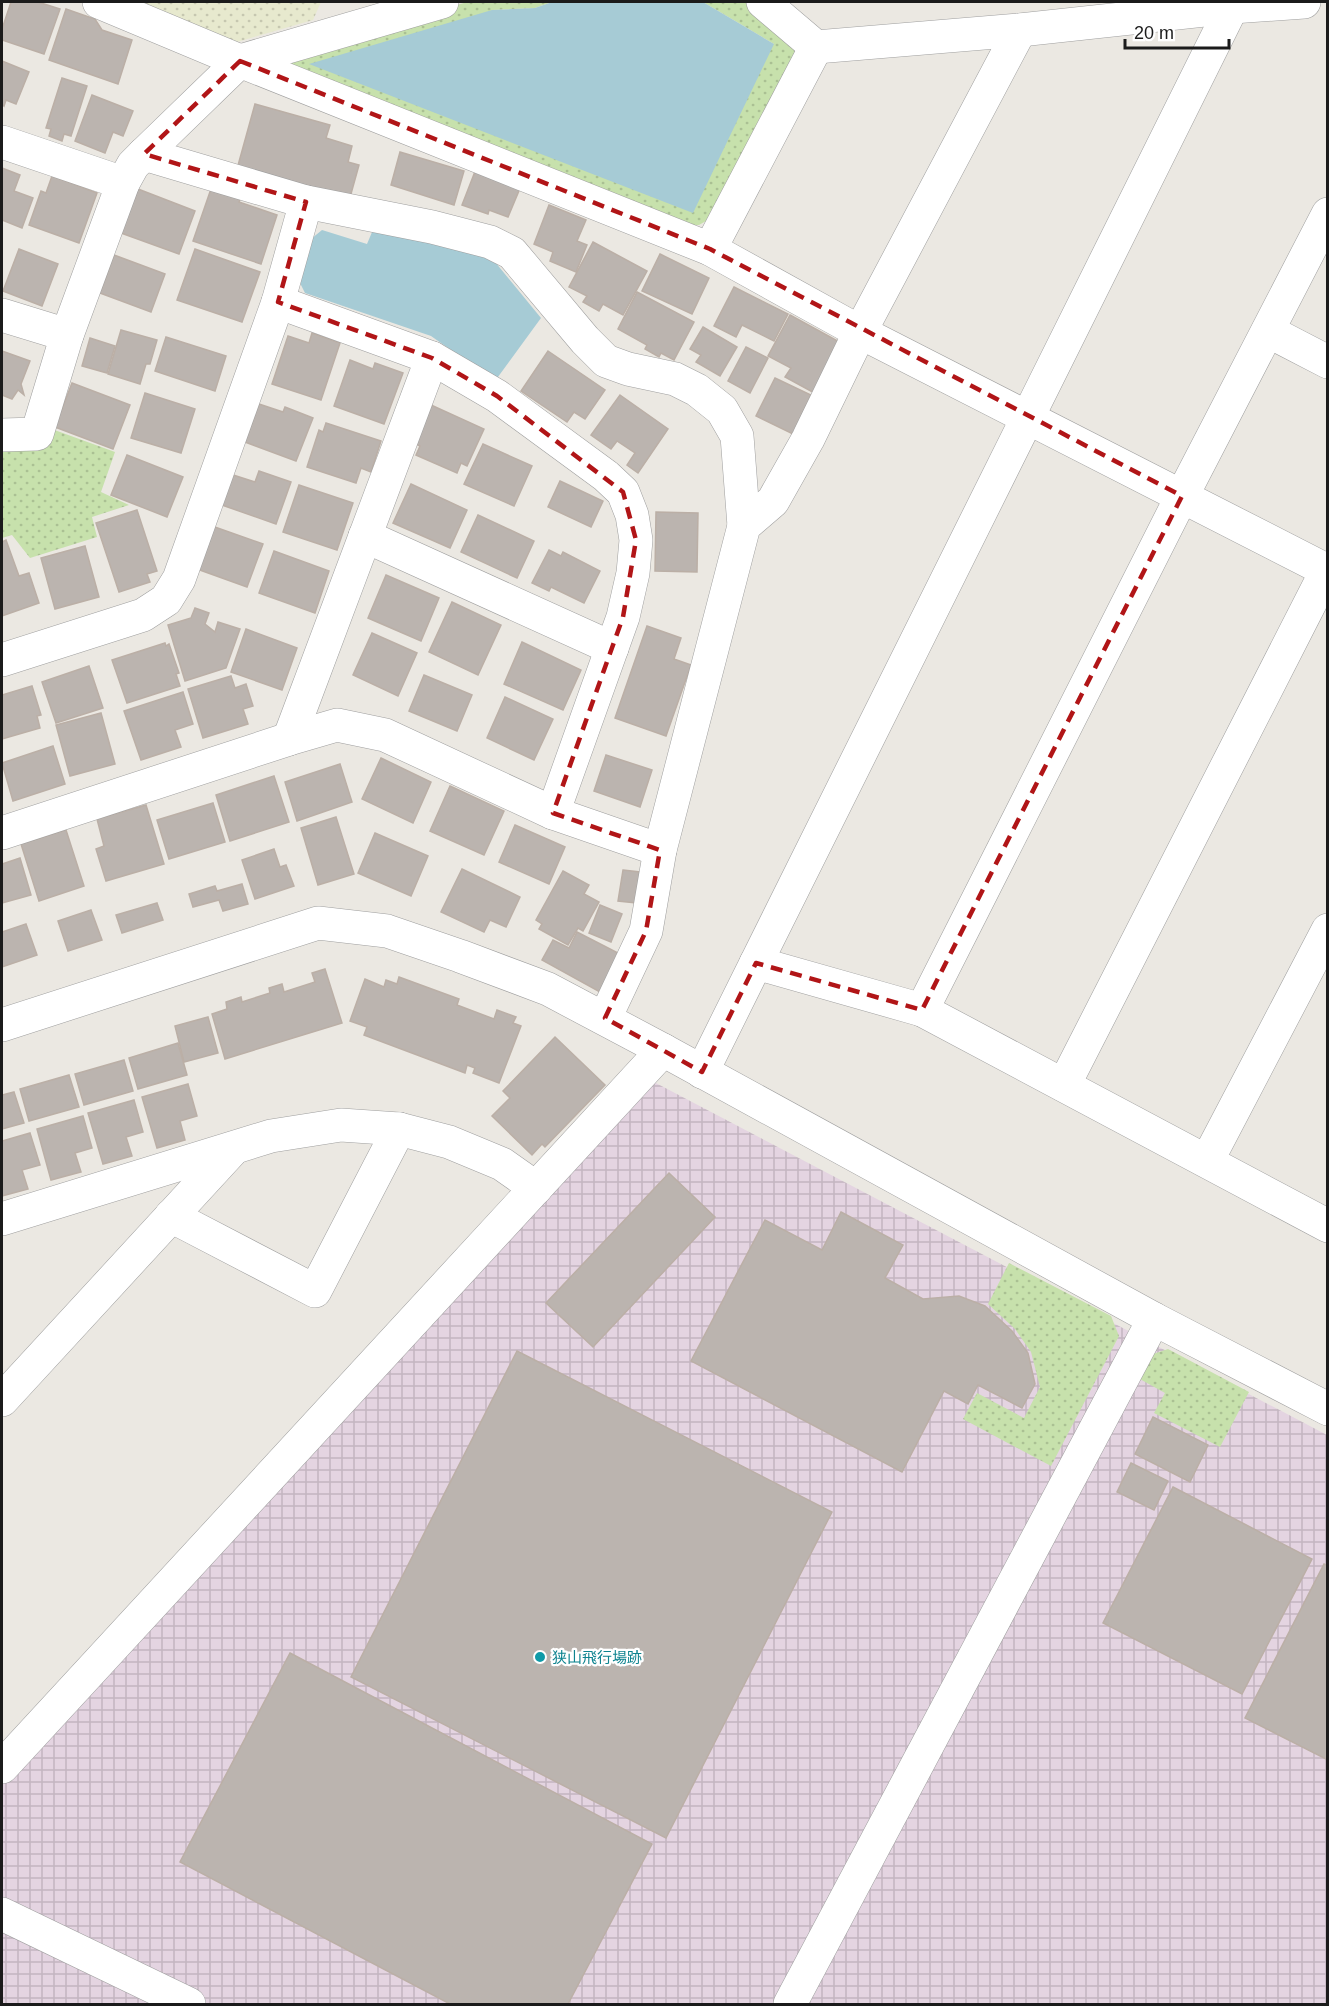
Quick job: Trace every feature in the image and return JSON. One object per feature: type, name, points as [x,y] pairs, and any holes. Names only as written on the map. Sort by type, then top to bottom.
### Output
[{"type":"street","points":[[99,2],[240,61],[710,249],[860,332],[1327,570],[1064,1085]]},
{"type":"street","points":[[2,435],[37,434],[67,335],[123,183],[133,165],[144,154],[240,61],[442,2]]},
{"type":"street","points":[[763,2],[816,47],[1020,30],[1232,7],[1304,2]]},
{"type":"street","points":[[702,1072],[1232,7]]},
{"type":"street","points":[[744,526],[773,501],[808,439],[860,332],[1020,30]]},
{"type":"street","points":[[710,249],[816,47]]},
{"type":"street","points":[[2,142],[123,183]]},
{"type":"street","points":[[144,154],[306,202],[432,227],[490,242],[512,254],[585,340],[606,361],[628,369],[675,379],[697,390],[722,410],[737,436],[744,526],[660,850],[646,931],[605,1018]]},
{"type":"street","points":[[2,660],[143,615],[166,600],[178,579],[278,302],[306,202]]},
{"type":"street","points":[[922,1010],[1182,496],[1328,214]]},
{"type":"street","points":[[278,302],[432,358],[497,396],[606,476],[623,492],[632,515],[636,540],[633,573],[623,617],[553,813]]},
{"type":"street","points":[[2,315],[67,335]]},
{"type":"street","points":[[1268,331],[1328,362]]},
{"type":"street","points":[[289,739],[432,358]]},
{"type":"street","points":[[365,536],[612,648]]},
{"type":"street","points":[[2,833],[337,725],[385,735],[553,813],[660,850]]},
{"type":"street","points":[[2,1025],[318,923],[387,931],[548,989],[1154,1319],[1328,1409]]},
{"type":"street","points":[[1207,1161],[1328,930]]},
{"type":"street","points":[[756,963],[922,1010],[1328,1226]]},
{"type":"street","points":[[2,1767],[663,1050]]},
{"type":"street","points":[[2,1219],[271,1136],[341,1125],[399,1129],[449,1142],[502,1164],[536,1188]]},
{"type":"street","points":[[171,1216],[315,1291],[399,1129]]},
{"type":"street","points":[[2,1400],[235,1147]]},
{"type":"street","points":[[790,2004],[1154,1319]]},
{"type":"street","points":[[2,1914],[189,2004]]},
{"type":"highlighted area","points":[[240,61],[710,249],[1182,496],[922,1010],[756,963],[702,1072],[605,1018],[646,931],[660,850],[553,813],[623,617],[636,540],[623,492],[497,396],[432,358],[278,302],[306,202],[144,154]]},
{"type":"shaded area","points":[[652,1081],[1327,1435],[1327,2004],[2,2004],[2,1785]]},
{"type":"green space","points":[[138,2],[321,2],[313,20],[237,42]]},
{"type":"green space","points":[[467,2],[552,2],[535,8],[492,10],[774,44],[703,2],[750,2],[793,39],[795,53],[706,221],[699,225],[691,225],[298,72],[291,63],[293,55]]},
{"type":"green space","points":[[49,428],[115,452],[101,492],[129,505],[92,517],[97,537],[30,558],[12,535],[2,538],[2,450]]},
{"type":"green space","points":[[1009,1263],[1111,1316],[1119,1336],[1051,1466],[963,1419],[977,1393],[1024,1418],[1040,1387],[1031,1352],[1015,1329],[988,1304]]},
{"type":"green space","points":[[1168,1349],[1249,1392],[1220,1447],[1154,1413],[1165,1393],[1138,1378],[1150,1355]]},
{"type":"water","points":[[552,2],[703,2],[774,44],[693,213],[309,64],[492,10],[535,8]]},
{"type":"water","points":[[375,225],[491,257],[541,318],[495,381],[431,336],[305,293],[296,275],[311,239],[322,230],[367,244]]},
{"type":"building","points":[[11,2],[38,2],[60,9],[44,54],[2,40],[2,29]]},
{"type":"building","points":[[66,9],[95,19],[102,30],[132,40],[118,84],[49,60]]},
{"type":"building","points":[[2,61],[29,72],[16,104],[6,100],[4,106],[2,104]]},
{"type":"building","points":[[62,78],[87,86],[71,136],[64,134],[62,141],[49,136],[51,129],[46,128]]},
{"type":"building","points":[[92,95],[133,111],[123,136],[113,132],[105,153],[75,141]]},
{"type":"building","points":[[255,104],[330,125],[326,138],[352,146],[348,162],[359,165],[349,201],[237,169]]},
{"type":"building","points":[[400,152],[464,171],[454,205],[391,185]]},
{"type":"building","points":[[2,168],[20,175],[14,191],[33,198],[22,228],[2,220]]},
{"type":"building","points":[[476,169],[521,186],[508,217],[489,210],[488,214],[462,205]]},
{"type":"building","points":[[52,176],[97,193],[79,243],[29,225],[41,191],[46,193]]},
{"type":"building","points":[[212,186],[241,196],[239,202],[277,215],[261,264],[193,241]]},
{"type":"building","points":[[138,189],[195,211],[179,254],[121,233]]},
{"type":"building","points":[[549,205],[586,220],[577,241],[587,245],[576,272],[550,261],[553,252],[534,244]]},
{"type":"building","points":[[593,242],[647,271],[623,315],[603,304],[599,311],[583,302],[587,296],[569,287]]},
{"type":"building","points":[[19,249],[58,264],[42,306],[3,291]]},
{"type":"building","points":[[195,249],[260,272],[242,322],[177,300]]},
{"type":"building","points":[[660,254],[709,278],[692,314],[642,291]]},
{"type":"building","points":[[114,255],[165,274],[151,312],[100,293]]},
{"type":"building","points":[[734,287],[788,314],[774,341],[742,325],[736,337],[714,326]]},
{"type":"building","points":[[637,292],[694,322],[674,360],[661,353],[659,357],[645,349],[647,345],[618,329]]},
{"type":"building","points":[[790,315],[845,345],[818,395],[785,377],[791,368],[768,356]]},
{"type":"building","points":[[703,327],[737,347],[720,376],[696,362],[701,355],[690,349]]},
{"type":"building","points":[[121,330],[157,340],[150,364],[146,364],[140,384],[108,374]]},
{"type":"building","points":[[312,333],[340,343],[321,400],[272,384],[288,336],[309,343]]},
{"type":"building","points":[[166,337],[226,356],[215,391],[155,371]]},
{"type":"building","points":[[90,338],[115,346],[107,373],[82,366]]},
{"type":"building","points":[[746,347],[768,358],[750,393],[728,381]]},
{"type":"building","points":[[2,351],[30,361],[21,384],[24,395],[18,390],[12,399],[2,395]]},
{"type":"building","points":[[548,351],[605,390],[585,419],[574,412],[567,422],[521,391]]},
{"type":"building","points":[[350,360],[373,369],[375,363],[403,373],[384,424],[334,406]]},
{"type":"building","points":[[775,378],[811,395],[793,434],[756,416]]},
{"type":"building","points":[[72,383],[130,405],[113,449],[55,427]]},
{"type":"building","points":[[145,393],[195,409],[181,453],[131,438]]},
{"type":"building","points":[[620,395],[668,429],[638,473],[627,465],[635,453],[617,441],[611,449],[591,435]]},
{"type":"building","points":[[259,404],[283,412],[285,407],[313,418],[296,461],[245,442]]},
{"type":"building","points":[[431,405],[484,429],[467,466],[461,463],[457,473],[416,455],[420,446],[414,443]]},
{"type":"building","points":[[326,423],[381,441],[371,472],[361,468],[356,483],[307,467],[319,430],[323,432]]},
{"type":"building","points":[[483,444],[532,466],[514,506],[464,484]]},
{"type":"building","points":[[127,455],[183,477],[167,517],[111,495]]},
{"type":"building","points":[[259,471],[291,482],[276,524],[219,504],[230,474],[255,482]]},
{"type":"building","points":[[560,481],[603,501],[591,527],[548,507]]},
{"type":"building","points":[[411,484],[467,510],[450,548],[393,523]]},
{"type":"building","points":[[299,485],[353,503],[337,550],[283,532]]},
{"type":"building","points":[[137,510],[157,571],[147,574],[150,582],[119,592],[96,523]]},
{"type":"building","points":[[656,512],[698,513],[697,572],[655,571]]},
{"type":"building","points":[[478,515],[534,541],[517,578],[461,552]]},
{"type":"building","points":[[212,526],[263,544],[247,587],[197,569]]},
{"type":"building","points":[[6,540],[19,576],[29,573],[39,603],[2,616],[2,542]]},
{"type":"building","points":[[85,546],[99,597],[55,609],[41,558]]},
{"type":"building","points":[[549,550],[561,556],[563,552],[600,571],[584,603],[551,587],[549,591],[532,583]]},
{"type":"building","points":[[274,551],[329,571],[315,613],[259,593]]},
{"type":"building","points":[[386,575],[439,598],[421,641],[368,618]]},
{"type":"building","points":[[452,602],[501,625],[478,675],[429,652]]},
{"type":"building","points":[[195,608],[209,613],[205,624],[215,632],[218,622],[240,629],[226,668],[185,681],[168,625],[191,618]]},
{"type":"building","points":[[647,626],[681,638],[674,659],[691,665],[666,736],[615,718]]},
{"type":"building","points":[[246,629],[297,648],[282,690],[231,672]]},
{"type":"building","points":[[372,633],[417,653],[398,696],[353,675]]},
{"type":"building","points":[[522,642],[581,670],[563,710],[504,684]]},
{"type":"building","points":[[165,643],[166,646],[169,644],[179,673],[176,674],[180,686],[127,703],[112,660]]},
{"type":"building","points":[[89,666],[103,708],[56,723],[42,682]]},
{"type":"building","points":[[424,675],[472,695],[457,731],[409,711]]},
{"type":"building","points":[[231,676],[235,688],[246,684],[253,706],[243,709],[248,724],[203,738],[188,689]]},
{"type":"building","points":[[32,686],[41,715],[37,716],[40,728],[2,739],[2,695]]},
{"type":"building","points":[[183,692],[193,724],[175,730],[181,747],[141,760],[124,711]]},
{"type":"building","points":[[505,697],[553,719],[534,760],[487,738]]},
{"type":"building","points":[[101,713],[115,764],[70,776],[56,725]]},
{"type":"building","points":[[53,746],[65,784],[13,801],[2,763]]},
{"type":"building","points":[[606,755],[652,770],[640,807],[594,791]]},
{"type":"building","points":[[381,758],[431,782],[413,823],[362,799]]},
{"type":"building","points":[[340,764],[352,802],[297,821],[285,782]]},
{"type":"building","points":[[274,776],[289,822],[230,841],[216,795]]},
{"type":"building","points":[[450,786],[504,811],[484,855],[430,831]]},
{"type":"building","points":[[213,803],[225,842],[169,859],[157,820]]},
{"type":"building","points":[[146,805],[164,864],[106,881],[96,849],[104,846],[97,819]]},
{"type":"building","points":[[336,817],[354,874],[318,885],[301,828]]},
{"type":"building","points":[[515,825],[565,847],[549,884],[499,862]]},
{"type":"building","points":[[66,830],[84,886],[39,901],[21,844]]},
{"type":"building","points":[[375,833],[428,856],[411,896],[358,873]]},
{"type":"building","points":[[274,849],[280,867],[286,865],[294,886],[255,899],[242,860]]},
{"type":"building","points":[[20,858],[31,895],[2,903],[2,864]]},
{"type":"building","points":[[462,869],[520,897],[506,927],[490,920],[484,932],[441,912]]},
{"type":"building","points":[[623,870],[640,872],[636,903],[618,901]]},
{"type":"building","points":[[563,871],[589,885],[584,894],[599,902],[583,931],[578,928],[568,945],[539,929],[542,924],[536,920]]},
{"type":"building","points":[[242,884],[248,904],[223,911],[219,900],[193,907],[189,894],[215,886],[217,891]]},
{"type":"building","points":[[157,903],[163,920],[122,933],[116,915]]},
{"type":"building","points":[[600,905],[622,914],[611,942],[589,933]]},
{"type":"building","points":[[91,910],[102,940],[68,951],[58,921]]},
{"type":"building","points":[[26,924],[37,955],[2,967],[2,932]]},
{"type":"building","points":[[577,932],[620,954],[600,992],[542,960],[553,940],[569,948]]},
{"type":"building","points":[[325,969],[342,1023],[225,1059],[212,1014],[227,1009],[226,1002],[241,997],[242,1002],[270,993],[269,988],[282,984],[284,992],[315,982],[312,973]]},
{"type":"building","points":[[399,977],[459,999],[457,1005],[494,1019],[497,1010],[516,1017],[513,1023],[521,1026],[499,1083],[473,1073],[475,1068],[467,1065],[465,1073],[364,1035],[367,1027],[350,1021],[365,979],[384,987],[386,980],[397,984]]},
{"type":"building","points":[[208,1017],[218,1053],[184,1062],[175,1026]]},
{"type":"building","points":[[555,1037],[605,1085],[545,1147],[542,1144],[532,1155],[492,1116],[510,1098],[503,1091]]},
{"type":"building","points":[[178,1043],[187,1075],[138,1089],[129,1058]]},
{"type":"building","points":[[124,1060],[133,1091],[84,1105],[75,1074]]},
{"type":"building","points":[[69,1075],[79,1107],[29,1121],[20,1089]]},
{"type":"building","points":[[188,1084],[197,1116],[180,1121],[185,1140],[157,1148],[142,1097]]},
{"type":"building","points":[[14,1092],[24,1123],[2,1129],[2,1095]]},
{"type":"building","points":[[134,1100],[143,1132],[126,1137],[132,1156],[103,1164],[88,1113]]},
{"type":"building","points":[[83,1116],[92,1148],[75,1153],[81,1172],[51,1180],[37,1129]]},
{"type":"building","points":[[30,1133],[40,1165],[22,1170],[28,1189],[2,1196],[2,1141]]},
{"type":"building","points":[[669,1173],[715,1217],[593,1347],[546,1303]]},
{"type":"building","points":[[841,1212],[903,1245],[885,1278],[923,1299],[959,1296],[985,1306],[1012,1331],[1028,1353],[1035,1384],[1022,1408],[978,1385],[968,1404],[944,1391],[902,1472],[691,1361],[765,1220],[822,1250]]},
{"type":"building","points":[[517,1351],[832,1512],[666,1838],[351,1677]]},
{"type":"building","points":[[1153,1417],[1208,1445],[1190,1482],[1135,1454]]},
{"type":"building","points":[[1131,1463],[1168,1481],[1154,1510],[1117,1492]]},
{"type":"building","points":[[1173,1487],[1312,1559],[1242,1694],[1103,1623]]},
{"type":"building","points":[[1324,1564],[1328,1566],[1328,1760],[1245,1718]]},
{"type":"building","points":[[290,1653],[652,1844],[568,2004],[450,2004],[180,1862]]},
{"type":"place","name":"狭山飛行場跡","points":[[540,1657]]}]
